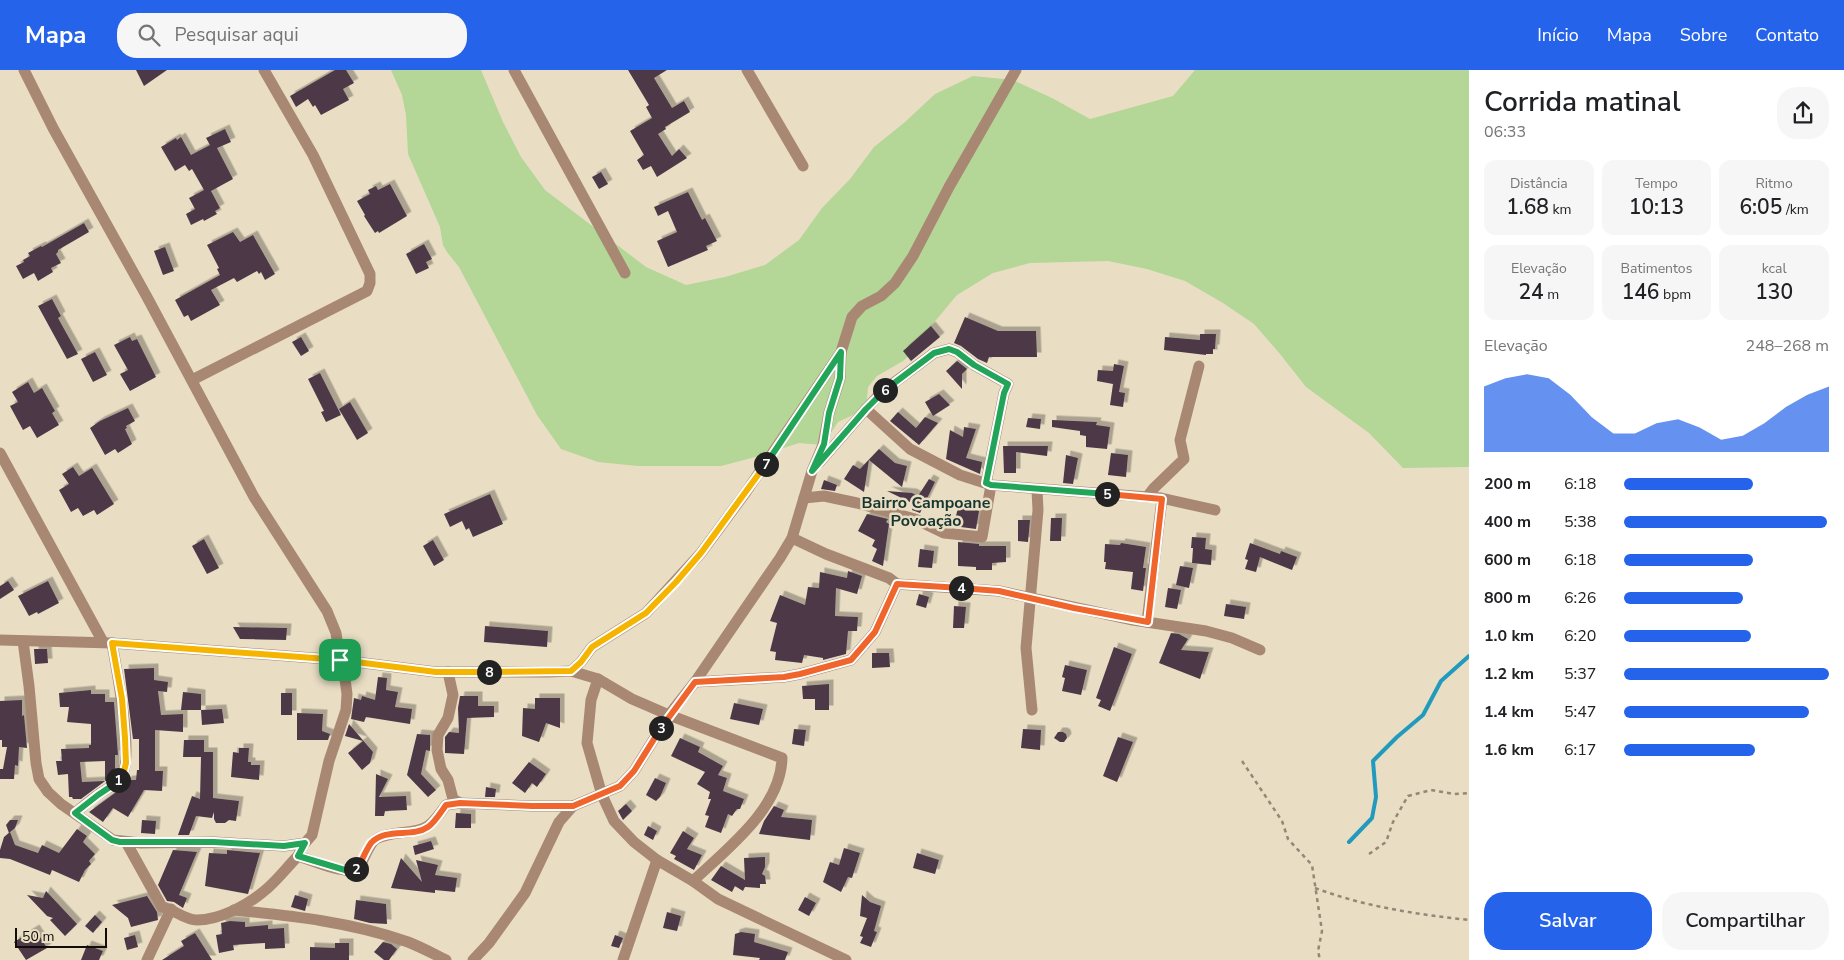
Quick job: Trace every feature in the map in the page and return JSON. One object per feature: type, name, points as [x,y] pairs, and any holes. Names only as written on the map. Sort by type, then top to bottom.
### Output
[{"type":"street","points":[[24,70],[53,128],[192,380],[254,497],[327,611],[336,633],[346,686],[346,710],[329,761],[312,835],[298,856],[264,892],[234,910],[208,919],[195,920],[181,916],[172,909],[162,907],[126,842]]},
{"type":"street","points":[[192,380],[366,291],[370,283],[370,274],[313,155],[264,70]]},
{"type":"street","points":[[514,70],[625,273]]},
{"type":"street","points":[[747,70],[803,166]]},
{"type":"street","points":[[298,856],[353,870],[358,868],[372,843],[377,839],[387,834],[428,827],[446,805],[460,803],[573,806],[620,786],[634,771],[670,715],[695,682],[792,538],[812,471],[824,444],[829,413],[840,378],[841,352],[852,316],[862,306],[881,296],[895,283],[1016,70]]},
{"type":"street","points":[[804,498],[824,496],[858,503],[915,519],[944,533],[982,537],[988,484],[1004,393],[1008,384],[949,349],[934,353],[883,391],[812,471]]},
{"type":"street","points":[[571,671],[581,662],[592,647],[646,613],[701,553],[746,492],[841,352]]},
{"type":"street","points":[[1147,497],[1184,459],[1180,440],[1199,366]]},
{"type":"street","points":[[866,409],[910,449],[960,475],[988,484],[1037,490],[1147,497],[1215,510]]},
{"type":"street","points":[[0,453],[107,643],[122,699],[126,763],[123,775],[113,785],[75,813]]},
{"type":"street","points":[[1032,710],[1026,648],[1038,510],[1037,490]]},
{"type":"street","points":[[1148,622],[1162,499]]},
{"type":"street","points":[[792,538],[897,584],[999,591],[1074,608],[1206,631],[1232,638],[1260,650]]},
{"type":"street","points":[[695,682],[784,677],[851,660],[875,632],[897,584]]},
{"type":"street","points":[[0,640],[107,643],[340,660],[448,672],[571,671],[598,679],[632,700],[782,758],[782,770],[774,793],[757,817],[694,881]]},
{"type":"street","points":[[23,641],[39,779],[48,792],[112,840],[126,842],[214,842],[284,846],[305,843]]},
{"type":"street","points":[[448,672],[453,695],[448,718],[438,735],[437,750],[441,769],[448,780],[453,799],[460,803]]},
{"type":"street","points":[[598,679],[591,700],[587,743],[602,795],[614,821],[634,842],[718,899],[846,960]]},
{"type":"street","points":[[473,960],[489,943],[525,893],[559,822],[573,806]]},
{"type":"street","points":[[623,960],[658,860]]},
{"type":"street","points":[[147,960],[172,909]]},
{"type":"street","points":[[234,910],[311,918],[375,932],[409,943],[446,960]]},
{"type":"path","points":[[1242,761],[1282,821],[1288,839],[1312,865],[1322,931],[1318,950],[1320,960]]},
{"type":"path","points":[[1369,854],[1386,842],[1393,822],[1408,796],[1431,790],[1454,794],[1469,793]]},
{"type":"path","points":[[1315,888],[1343,898],[1410,914],[1469,920]]},
{"type":"green space","points":[[391,70],[481,70],[503,122],[521,157],[545,190],[646,267],[686,285],[725,277],[765,265],[799,240],[822,208],[850,179],[874,147],[935,94],[973,76],[1013,80],[1052,98],[1090,119],[1173,96],[1195,70],[1469,70],[1469,467],[1403,468],[1369,433],[1306,387],[1254,324],[1185,281],[1147,269],[1108,261],[1030,263],[993,273],[957,295],[909,356],[877,376],[868,387],[866,409],[838,422],[823,445],[799,443],[721,466],[638,466],[598,462],[561,449],[537,415],[459,267],[443,245],[440,227],[408,154],[406,115],[402,95]]},
{"type":"building","points":[[136,70],[167,70],[144,86]]},
{"type":"building","points":[[335,70],[346,70],[354,83],[343,89],[349,100],[321,115],[315,105],[313,107],[308,99],[296,107],[290,96]]},
{"type":"building","points":[[628,70],[667,70],[654,78],[672,108],[684,101],[690,112],[665,127],[666,129],[658,134],[672,156],[679,149],[687,158],[657,177],[651,166],[643,170],[637,160],[644,155],[630,131],[652,118],[646,107],[649,105]]},
{"type":"building","points":[[225,129],[231,142],[217,148],[233,179],[211,191],[220,208],[215,211],[217,214],[191,225],[186,214],[195,209],[189,198],[204,190],[192,169],[189,171],[185,165],[175,171],[161,147],[181,137],[191,155],[210,145],[206,138]]},
{"type":"building","points":[[601,172],[608,184],[599,189],[592,177]]},
{"type":"building","points":[[390,184],[407,216],[379,233],[378,231],[375,233],[357,201],[370,194],[368,190],[376,186],[378,190]]},
{"type":"building","points":[[688,192],[702,220],[705,218],[717,241],[706,246],[708,250],[668,267],[657,241],[677,232],[668,211],[658,216],[654,207]]},
{"type":"building","points":[[84,223],[89,232],[58,250],[56,254],[61,263],[51,268],[53,272],[38,281],[34,273],[23,279],[16,266],[30,256],[28,253]]},
{"type":"building","points":[[233,232],[240,242],[253,235],[275,274],[265,280],[261,272],[259,274],[257,271],[237,282],[234,278],[211,290],[220,305],[191,321],[188,315],[184,317],[175,300],[220,275],[217,269],[219,268],[207,245]]},
{"type":"building","points":[[424,244],[432,259],[426,262],[429,268],[416,274],[406,254]]},
{"type":"building","points":[[165,247],[174,271],[163,275],[154,251]]},
{"type":"building","points":[[52,299],[61,316],[58,318],[78,354],[67,359],[38,306]]},
{"type":"building","points":[[965,317],[998,331],[1036,331],[1037,357],[989,357],[987,363],[978,359],[954,343]]},
{"type":"building","points":[[931,326],[940,337],[911,361],[903,351]]},
{"type":"building","points":[[1200,334],[1216,334],[1213,354],[1206,355],[1164,350],[1165,337],[1200,340]]},
{"type":"building","points":[[130,337],[132,341],[137,339],[156,377],[130,391],[120,374],[128,370],[114,345]]},
{"type":"building","points":[[301,337],[309,351],[301,356],[292,342]]},
{"type":"building","points":[[95,352],[107,375],[93,382],[81,359]]},
{"type":"building","points":[[957,361],[967,369],[962,374],[962,389],[946,371]]},
{"type":"building","points":[[1114,364],[1124,366],[1119,392],[1125,393],[1123,407],[1110,405],[1113,384],[1097,381],[1098,370],[1113,371]]},
{"type":"building","points":[[320,373],[341,415],[326,422],[321,412],[324,411],[308,379]]},
{"type":"building","points":[[28,382],[34,393],[42,388],[55,411],[52,413],[59,425],[37,438],[30,426],[23,430],[10,406],[18,402],[12,392]]},
{"type":"building","points":[[939,394],[950,405],[933,416],[925,402]]},
{"type":"building","points":[[350,402],[368,433],[357,440],[339,409]]},
{"type":"building","points":[[128,408],[135,421],[126,426],[127,428],[125,429],[132,444],[118,453],[115,449],[105,455],[90,428],[100,421]]},
{"type":"building","points":[[898,412],[916,428],[925,417],[938,423],[919,445],[890,421]]},
{"type":"building","points":[[1028,418],[1041,419],[1040,429],[1026,427]]},
{"type":"building","points":[[1052,420],[1097,422],[1096,425],[1110,427],[1107,449],[1086,447],[1086,436],[1080,435],[1080,431],[1052,427]]},
{"type":"building","points":[[964,427],[976,429],[966,458],[982,462],[980,474],[946,459],[950,430],[963,437]]},
{"type":"building","points":[[1003,446],[1048,446],[1047,456],[1016,452],[1016,473],[1004,473]]},
{"type":"building","points":[[879,449],[895,463],[907,466],[902,487],[869,460],[864,492],[844,479],[853,465],[860,469]]},
{"type":"building","points":[[1111,453],[1128,455],[1126,477],[1108,475]]},
{"type":"building","points":[[1066,455],[1078,458],[1073,484],[1063,483]]},
{"type":"building","points":[[73,467],[79,476],[92,468],[114,504],[97,515],[94,510],[83,516],[78,508],[71,512],[59,490],[69,484],[62,474]]},
{"type":"building","points":[[929,479],[935,482],[920,513],[912,510],[914,504],[887,491],[912,493],[918,496]]},
{"type":"building","points":[[824,480],[837,485],[835,491],[821,489]]},
{"type":"building","points":[[490,494],[503,524],[473,537],[469,528],[466,530],[462,521],[450,527],[444,514]]},
{"type":"building","points":[[959,505],[979,511],[976,529],[953,526]]},
{"type":"building","points":[[867,514],[888,519],[886,522],[889,524],[883,566],[872,561],[877,549],[872,546],[875,540],[858,531]]},
{"type":"building","points":[[1051,518],[1062,518],[1061,541],[1050,541]]},
{"type":"building","points":[[1018,520],[1030,520],[1028,542],[1018,541]]},
{"type":"building","points":[[1192,537],[1206,538],[1205,549],[1212,550],[1211,565],[1192,563]]},
{"type":"building","points":[[204,539],[219,568],[207,574],[192,546]]},
{"type":"building","points":[[433,540],[444,560],[434,566],[423,546]]},
{"type":"building","points":[[958,542],[979,544],[979,546],[1006,546],[1006,562],[992,563],[992,570],[976,570],[976,567],[958,566]]},
{"type":"building","points":[[1121,543],[1146,547],[1143,568],[1146,568],[1143,591],[1131,589],[1133,572],[1105,569],[1105,544],[1120,545]]},
{"type":"building","points":[[1250,543],[1280,554],[1281,551],[1297,557],[1292,570],[1260,557],[1256,572],[1245,569],[1248,560],[1245,559]]},
{"type":"building","points":[[920,549],[934,551],[932,568],[918,567]]},
{"type":"building","points":[[1180,566],[1193,568],[1189,588],[1176,585]]},
{"type":"building","points":[[848,571],[862,576],[857,594],[836,588],[835,616],[858,617],[857,631],[848,631],[846,654],[823,660],[823,658],[804,655],[802,663],[775,660],[776,652],[770,651],[777,623],[770,621],[780,595],[805,605],[808,587],[819,588],[820,572],[847,578]]},
{"type":"building","points":[[8,581],[14,590],[0,599],[0,586]]},
{"type":"building","points":[[48,581],[59,603],[38,614],[37,612],[29,616],[18,596]]},
{"type":"building","points":[[1168,588],[1181,590],[1177,609],[1165,607]]},
{"type":"building","points":[[919,594],[929,597],[926,608],[916,605]]},
{"type":"building","points":[[1226,604],[1246,607],[1244,619],[1224,616]]},
{"type":"building","points":[[954,606],[966,607],[964,628],[953,628]]},
{"type":"building","points":[[485,626],[548,631],[547,647],[484,642]]},
{"type":"building","points":[[233,627],[287,628],[286,640],[240,639]]},
{"type":"building","points":[[1171,633],[1179,634],[1188,639],[1181,650],[1209,652],[1200,679],[1159,663]]},
{"type":"building","points":[[1114,647],[1132,654],[1110,711],[1098,706],[1101,700],[1096,698]]},
{"type":"building","points":[[34,649],[47,649],[48,663],[35,664]]},
{"type":"building","points":[[872,653],[889,653],[890,667],[872,668]]},
{"type":"building","points":[[1065,665],[1087,670],[1081,695],[1062,691],[1065,678],[1062,677]]},
{"type":"building","points":[[154,668],[154,680],[168,682],[167,692],[158,691],[161,715],[183,714],[183,732],[155,730],[155,771],[163,771],[162,791],[144,790],[128,817],[113,808],[103,822],[89,812],[119,790],[128,780],[136,780],[137,770],[139,770],[139,739],[133,739],[124,669]]},
{"type":"building","points":[[378,677],[387,678],[386,690],[398,692],[395,707],[412,709],[410,724],[366,717],[364,722],[351,719],[354,698],[361,700],[362,696],[375,700]]},
{"type":"building","points":[[829,684],[829,710],[815,710],[815,699],[803,699],[802,686]]},
{"type":"building","points":[[91,690],[91,694],[105,694],[105,702],[114,702],[118,755],[115,755],[115,772],[112,776],[81,799],[69,797],[68,774],[58,775],[56,761],[62,761],[61,749],[89,748],[89,745],[91,745],[91,724],[67,722],[69,707],[60,707],[59,693]],"holes":[[[105,761],[105,781],[82,782],[80,762]]]},
{"type":"building","points":[[183,692],[201,694],[201,710],[181,710]]},
{"type":"building","points":[[281,693],[292,693],[292,715],[281,715]]},
{"type":"building","points":[[460,696],[478,696],[478,706],[494,706],[494,717],[467,718],[464,754],[445,753],[445,737],[449,732],[459,733],[458,708]]},
{"type":"building","points":[[535,698],[560,698],[560,728],[546,723],[539,742],[522,736],[523,708],[535,709]]},
{"type":"building","points":[[22,700],[22,716],[24,715],[27,748],[19,747],[18,766],[15,765],[14,779],[0,779],[0,769],[3,769],[7,747],[2,747],[2,740],[0,740],[0,701]]},
{"type":"building","points":[[734,703],[763,709],[759,725],[730,719]]},
{"type":"building","points":[[222,709],[224,723],[202,725],[201,710]]},
{"type":"building","points":[[297,713],[323,714],[322,731],[330,734],[328,740],[297,740]]},
{"type":"building","points":[[349,724],[373,752],[370,763],[362,770],[348,753],[363,741],[345,736]]},
{"type":"building","points":[[794,729],[806,730],[804,746],[792,744]]},
{"type":"building","points":[[1023,729],[1041,730],[1040,750],[1021,748]]},
{"type":"building","points":[[1058,732],[1066,734],[1067,738],[1064,742],[1054,738]]},
{"type":"building","points":[[417,734],[430,735],[430,751],[426,750],[421,774],[436,790],[428,797],[407,775]]},
{"type":"building","points":[[1118,737],[1133,742],[1117,782],[1103,776]]},
{"type":"building","points":[[680,738],[700,747],[698,752],[723,766],[718,775],[727,778],[723,791],[744,799],[740,809],[737,809],[732,816],[728,814],[721,833],[705,827],[709,816],[705,815],[711,799],[708,799],[710,792],[697,784],[705,772],[671,756]]},
{"type":"building","points":[[184,740],[204,740],[204,752],[213,752],[213,798],[239,801],[236,821],[229,820],[225,823],[216,823],[214,812],[212,818],[196,816],[189,835],[178,835],[192,796],[200,799],[201,757],[183,757]]},
{"type":"building","points":[[239,748],[249,748],[248,762],[251,762],[251,765],[260,765],[259,780],[231,777],[233,752],[239,753]]},
{"type":"building","points":[[529,762],[546,774],[537,787],[532,783],[525,793],[512,783]]},
{"type":"building","points":[[376,774],[388,779],[379,797],[406,796],[407,810],[385,811],[384,816],[375,816]]},
{"type":"building","points":[[655,778],[666,783],[660,797],[656,801],[646,795]]},
{"type":"building","points":[[486,787],[496,789],[495,797],[485,797]]},
{"type":"building","points":[[626,804],[632,811],[623,820],[618,811]]},
{"type":"building","points":[[774,806],[784,810],[781,817],[812,820],[810,840],[759,834],[764,821]]},
{"type":"building","points":[[456,813],[471,814],[471,828],[455,828]]},
{"type":"building","points":[[10,820],[18,820],[15,828],[9,833],[6,825]]},
{"type":"building","points":[[142,820],[156,821],[155,834],[141,833]]},
{"type":"building","points":[[648,826],[657,831],[653,840],[644,835]]},
{"type":"building","points":[[77,829],[87,836],[83,842],[95,854],[89,861],[91,864],[85,870],[79,882],[52,870],[50,875],[10,859],[0,858],[4,837],[10,832],[15,845],[38,853],[42,845],[59,853]]},
{"type":"building","points":[[683,831],[694,838],[687,849],[702,855],[694,870],[674,859],[676,856],[670,853]]},
{"type":"building","points":[[431,841],[434,849],[415,855],[413,846]]},
{"type":"building","points":[[844,848],[860,853],[852,878],[848,877],[841,892],[823,882],[830,862],[839,865]]},
{"type":"building","points":[[173,850],[197,852],[179,895],[187,898],[183,908],[174,902],[167,901],[158,885]]},
{"type":"building","points":[[227,850],[260,853],[248,894],[205,886],[209,853],[227,854]]},
{"type":"building","points":[[917,853],[939,860],[935,874],[913,868]]},
{"type":"building","points":[[765,857],[765,867],[762,874],[765,876],[766,884],[760,884],[760,888],[745,887],[743,891],[735,886],[732,892],[711,880],[721,866],[745,880],[744,858]]},
{"type":"building","points":[[401,858],[422,882],[416,860],[438,865],[435,875],[457,878],[455,892],[435,890],[435,893],[391,888]]},
{"type":"building","points":[[46,891],[77,924],[65,936],[50,920],[53,918],[47,916],[27,895],[43,898]]},
{"type":"building","points":[[295,895],[308,899],[305,911],[291,907]]},
{"type":"building","points":[[862,895],[870,902],[881,906],[874,931],[877,932],[871,947],[860,943],[863,937],[860,936],[867,918],[860,916]]},
{"type":"building","points":[[147,896],[157,912],[158,920],[131,927],[128,918],[112,905]]},
{"type":"building","points":[[805,897],[816,903],[809,916],[798,910]]},
{"type":"building","points":[[356,900],[386,904],[387,924],[370,923],[354,919]]},
{"type":"building","points":[[667,912],[681,916],[677,931],[663,928]]},
{"type":"building","points":[[95,915],[102,922],[93,933],[85,926]]},
{"type":"building","points":[[230,921],[245,922],[245,927],[268,925],[268,929],[284,928],[285,948],[265,949],[265,943],[233,945],[234,950],[219,953],[216,935],[222,934],[221,923]]},
{"type":"building","points":[[35,929],[47,948],[26,960],[14,942]]},
{"type":"building","points":[[741,932],[755,934],[754,942],[788,952],[785,960],[759,960],[760,958],[733,955],[735,934]]},
{"type":"building","points":[[195,933],[212,960],[162,960],[184,946],[181,941]]},
{"type":"building","points":[[135,935],[138,947],[127,950],[124,938]]},
{"type":"building","points":[[615,935],[623,938],[619,948],[611,946]]},
{"type":"building","points":[[383,942],[391,944],[397,949],[389,960],[384,960],[374,952]]},
{"type":"building","points":[[335,943],[349,943],[349,960],[310,960],[310,947],[335,948]]},
{"type":"building","points":[[87,945],[103,951],[99,960],[81,960]]},
{"type":"waterway","points":[[1349,842],[1372,818],[1376,797],[1373,761],[1423,715],[1441,681],[1469,656]]},
{"type":"district","name":"Bairro Campoane Povoação","points":[[926,511]]},
{"type":"route","points":[[949,349],[957,352],[974,365],[1008,384],[1004,393],[986,483],[1037,490],[1059,490],[1162,499],[1148,622],[999,591],[897,584],[875,632],[851,660],[784,677],[695,682],[670,715],[634,771],[620,786],[609,792],[573,806],[460,803],[446,805],[428,827],[387,834],[377,839],[372,843],[358,868],[353,870],[345,870],[298,856],[305,843],[284,846],[214,842],[141,843],[112,840],[75,813],[113,785],[123,775],[126,763],[122,699],[112,643],[340,660],[436,672],[571,671],[581,662],[592,647],[646,613],[701,553],[746,492],[841,352],[840,378],[829,413],[824,444],[812,471],[883,391],[934,353],[949,349]]}]
